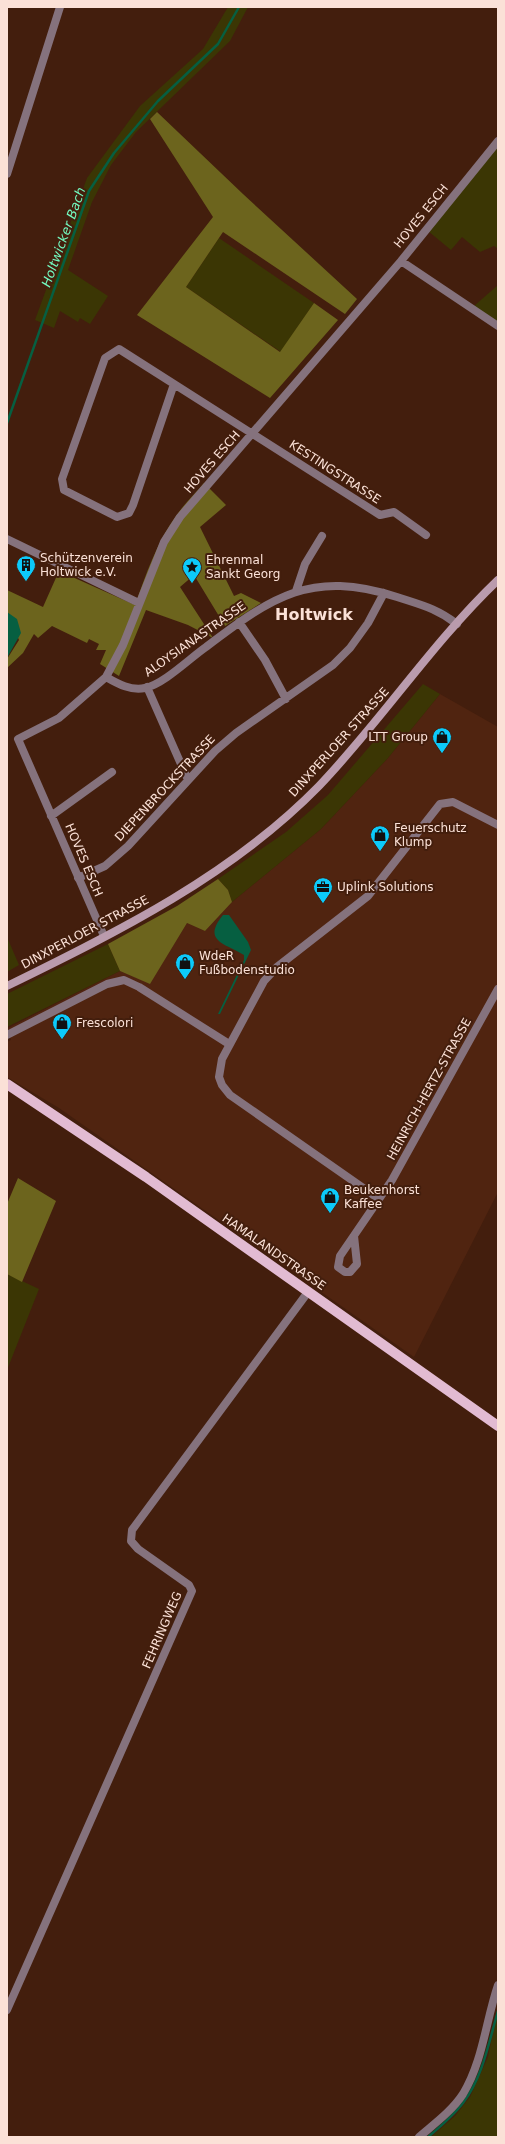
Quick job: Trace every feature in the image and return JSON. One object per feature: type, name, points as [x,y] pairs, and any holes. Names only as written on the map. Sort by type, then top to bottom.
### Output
[{"type":"main road","name":"DINXPERLOER STRASSE","points":[[7,986],[104,936],[210,875],[280,822],[319,785],[359,741],[457,624],[498,580]]},
{"type":"main road","name":"HAMALANDSTRASSE","points":[[7,1084],[146,1178],[498,1426]]},
{"type":"main road","name":"HAMALANDSTRASSE","points":[[7,1092],[33,1101]]},
{"type":"street","points":[[7,174],[60,7]]},
{"type":"street","name":"HOVES ESCH","points":[[104,936],[18,739],[59,718],[106,676],[123,645],[164,542],[180,517],[401,261],[498,141]]},
{"type":"street","points":[[401,261],[498,326]]},
{"type":"street","name":"KESTINGSTRASSE","points":[[174,384],[133,506],[129,513],[117,517],[64,490],[62,480],[105,358],[112,352],[119,349],[380,515],[394,512],[426,535]]},
{"type":"street","points":[[296,591],[305,564],[322,536]]},
{"type":"street","points":[[7,539],[139,603]]},
{"type":"street","name":"ALOYSIANASTRASSE","points":[[106,676],[119,684],[136,689],[147,687],[165,678],[240,622],[274,600],[296,591],[322,586],[356,586],[384,593],[440,612],[457,624]]},
{"type":"street","name":"DIEPENBROCKSTRASSE","points":[[78,878],[105,866],[128,846],[215,751],[236,733],[324,674],[346,652],[368,623],[384,593]]},
{"type":"street","points":[[240,622],[265,660],[286,699]]},
{"type":"street","points":[[147,687],[188,780]]},
{"type":"street","name":"HOVES ESCH","points":[[51,816],[112,772]]},
{"type":"street","points":[[379,1199],[226,1090],[222,1085],[219,1070],[229,1044],[264,981],[277,967],[368,896],[437,807],[448,802],[498,825]]},
{"type":"street","points":[[8,1034],[107,984],[124,980],[138,987],[229,1044]]},
{"type":"street","name":"HEINRICH-HERTZ-STRASSE","points":[[354,1236],[392,1180],[498,989]]},
{"type":"street","name":"FEHRINGWEG","points":[[7,2010],[192,1590],[189,1585],[138,1549],[131,1541],[132,1530],[308,1292]]},
{"type":"street","points":[[419,2137],[453,2106],[462,2094],[478,2059],[498,1987]]},
{"type":"shaded area","points":[[228,7],[248,7],[230,41],[136,132],[111,165],[92,202],[68,270],[108,296],[90,324],[80,318],[78,322],[60,311],[54,328],[35,320],[87,178],[140,106],[203,49]]},
{"type":"shaded area","points":[[157,112],[357,299],[345,314],[223,232],[186,287],[280,352],[314,303],[338,320],[270,398],[137,315],[213,217],[150,119]]},
{"type":"shaded area","points":[[498,145],[498,249],[494,246],[480,252],[462,237],[451,250],[428,231]]},
{"type":"shaded area","points":[[219,238],[314,303],[281,352],[186,287]]},
{"type":"shaded area","points":[[498,285],[498,322],[474,306]]},
{"type":"shaded area","points":[[204,483],[226,505],[200,527],[234,596],[241,593],[261,603],[225,626],[194,575],[180,587],[213,638],[188,625],[146,610],[119,676],[100,664],[106,650],[96,650],[99,644],[89,639],[87,643],[52,626],[38,638],[34,634],[23,653],[7,668],[7,659],[19,640],[7,612],[7,590],[43,607],[59,571],[135,605],[148,570],[169,526],[186,503]]},
{"type":"shaded area","points":[[7,612],[17,619],[21,633],[7,658]]},
{"type":"shaded area","points":[[423,684],[440,694],[388,758],[321,829],[232,902],[228,890],[218,879],[286,832],[328,795]]},
{"type":"shaded area","points":[[440,694],[498,727],[498,1192],[414,1357],[59,1108],[7,1077],[7,1042],[11,1040],[8,1028],[120,971],[150,983],[187,923],[205,931],[232,902],[321,829],[388,758]]},
{"type":"shaded area","points":[[218,879],[228,890],[232,902],[205,931],[187,923],[150,984],[120,971],[108,944],[177,906]]},
{"type":"shaded area","points":[[223,915],[229,915],[248,942],[251,950],[220,1014],[218,1014],[244,960],[244,955],[223,944],[215,936],[217,924]]},
{"type":"shaded area","points":[[7,937],[19,965],[7,972]]},
{"type":"shaded area","points":[[108,944],[120,971],[7,1027],[7,994]]},
{"type":"shaded area","points":[[18,1178],[56,1201],[22,1282],[7,1274],[7,1204]]},
{"type":"shaded area","points":[[7,1274],[39,1289],[7,1370]]},
{"type":"shaded area","points":[[498,2006],[498,2137],[431,2137],[455,2116],[470,2097],[488,2057]]},
{"type":"waterway","name":"Holtwicker Bach","points":[[7,423],[89,191],[114,153],[158,101],[218,44],[239,7]]},
{"type":"waterway","points":[[428,2137],[455,2112],[470,2093],[485,2058],[498,2011]]},
{"type":"place","name":"Schützenverein Holtwick e.V.","points":[[26,582]]},
{"type":"place","name":"Ehrenmal Sankt Georg","points":[[192,584]]},
{"type":"place","name":"LTT Group","points":[[442,754]]},
{"type":"place","name":"Feuerschutz Klump","points":[[380,852]]},
{"type":"place","name":"Uplink Solutions","points":[[323,904]]},
{"type":"place","name":"WdeR Fußbodenstudio","points":[[185,980]]},
{"type":"place","name":"Frescolori","points":[[62,1040]]},
{"type":"place","name":"Beukenhorst Kaffee","points":[[330,1214]]},
{"type":"district","name":"Holtwick","points":[[314,614]]}]
